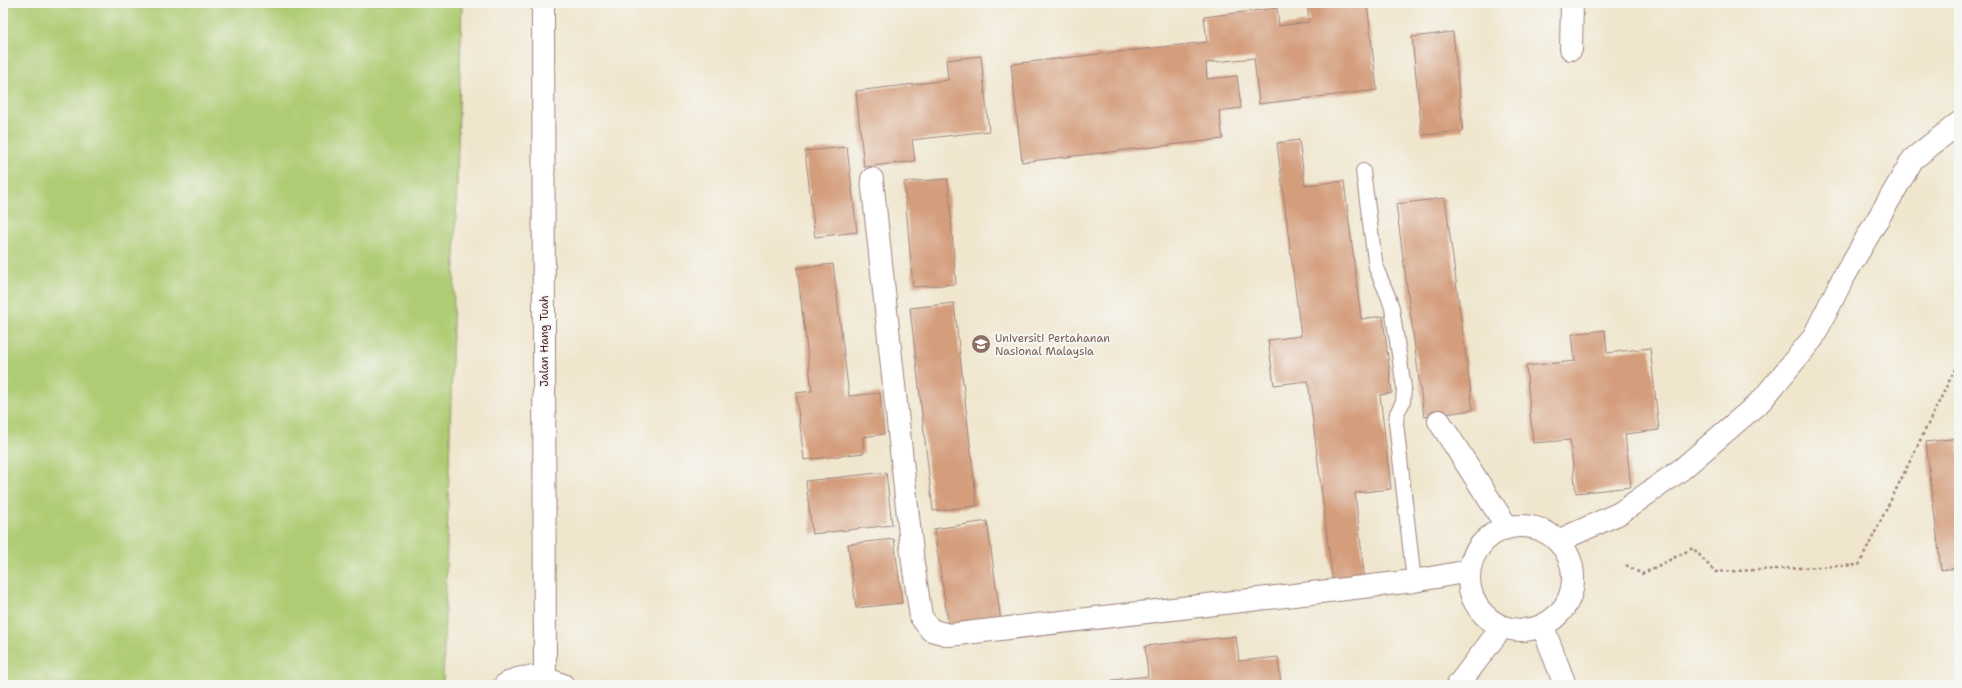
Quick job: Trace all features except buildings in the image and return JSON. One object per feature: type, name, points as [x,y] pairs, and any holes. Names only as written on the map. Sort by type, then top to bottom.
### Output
[{"type":"street","name":"Jalan Hang Tuah","points":[[543,3],[554,682]]},
{"type":"street","points":[[1571,49],[1572,3]]},
{"type":"street","points":[[1558,541],[1620,513],[1682,469],[1762,400],[1813,338],[1846,273],[1913,159],[1959,123]]},
{"type":"street","points":[[872,180],[913,563],[921,617],[931,630],[948,635],[1414,581],[1470,571]]},
{"type":"street","points":[[1439,421],[1507,527]]},
{"type":"street","points":[[1525,525],[1543,530],[1558,541],[1569,555],[1573,573],[1572,591],[1565,607],[1543,627],[1519,630],[1502,627],[1487,618],[1476,604],[1470,588],[1470,571],[1476,552],[1490,536],[1507,527],[1525,525]]},
{"type":"street","points":[[1458,685],[1502,627]]},
{"type":"street","points":[[1543,627],[1565,685]]},
{"type":"street","points":[[505,685],[526,677],[554,682]]},
{"type":"lane","points":[[1363,171],[1376,268],[1392,308],[1404,388],[1403,402],[1397,413],[1396,424],[1414,581]]},
{"type":"path","points":[[1626,565],[1642,574],[1693,548],[1715,572],[1858,565],[1959,361]]},
{"type":"green space","points":[[3,3],[462,3],[443,685],[114,685],[3,682]]},
{"type":"place","name":"Universiti Pertahanan Nasional Malaysia","points":[[981,344]]}]
